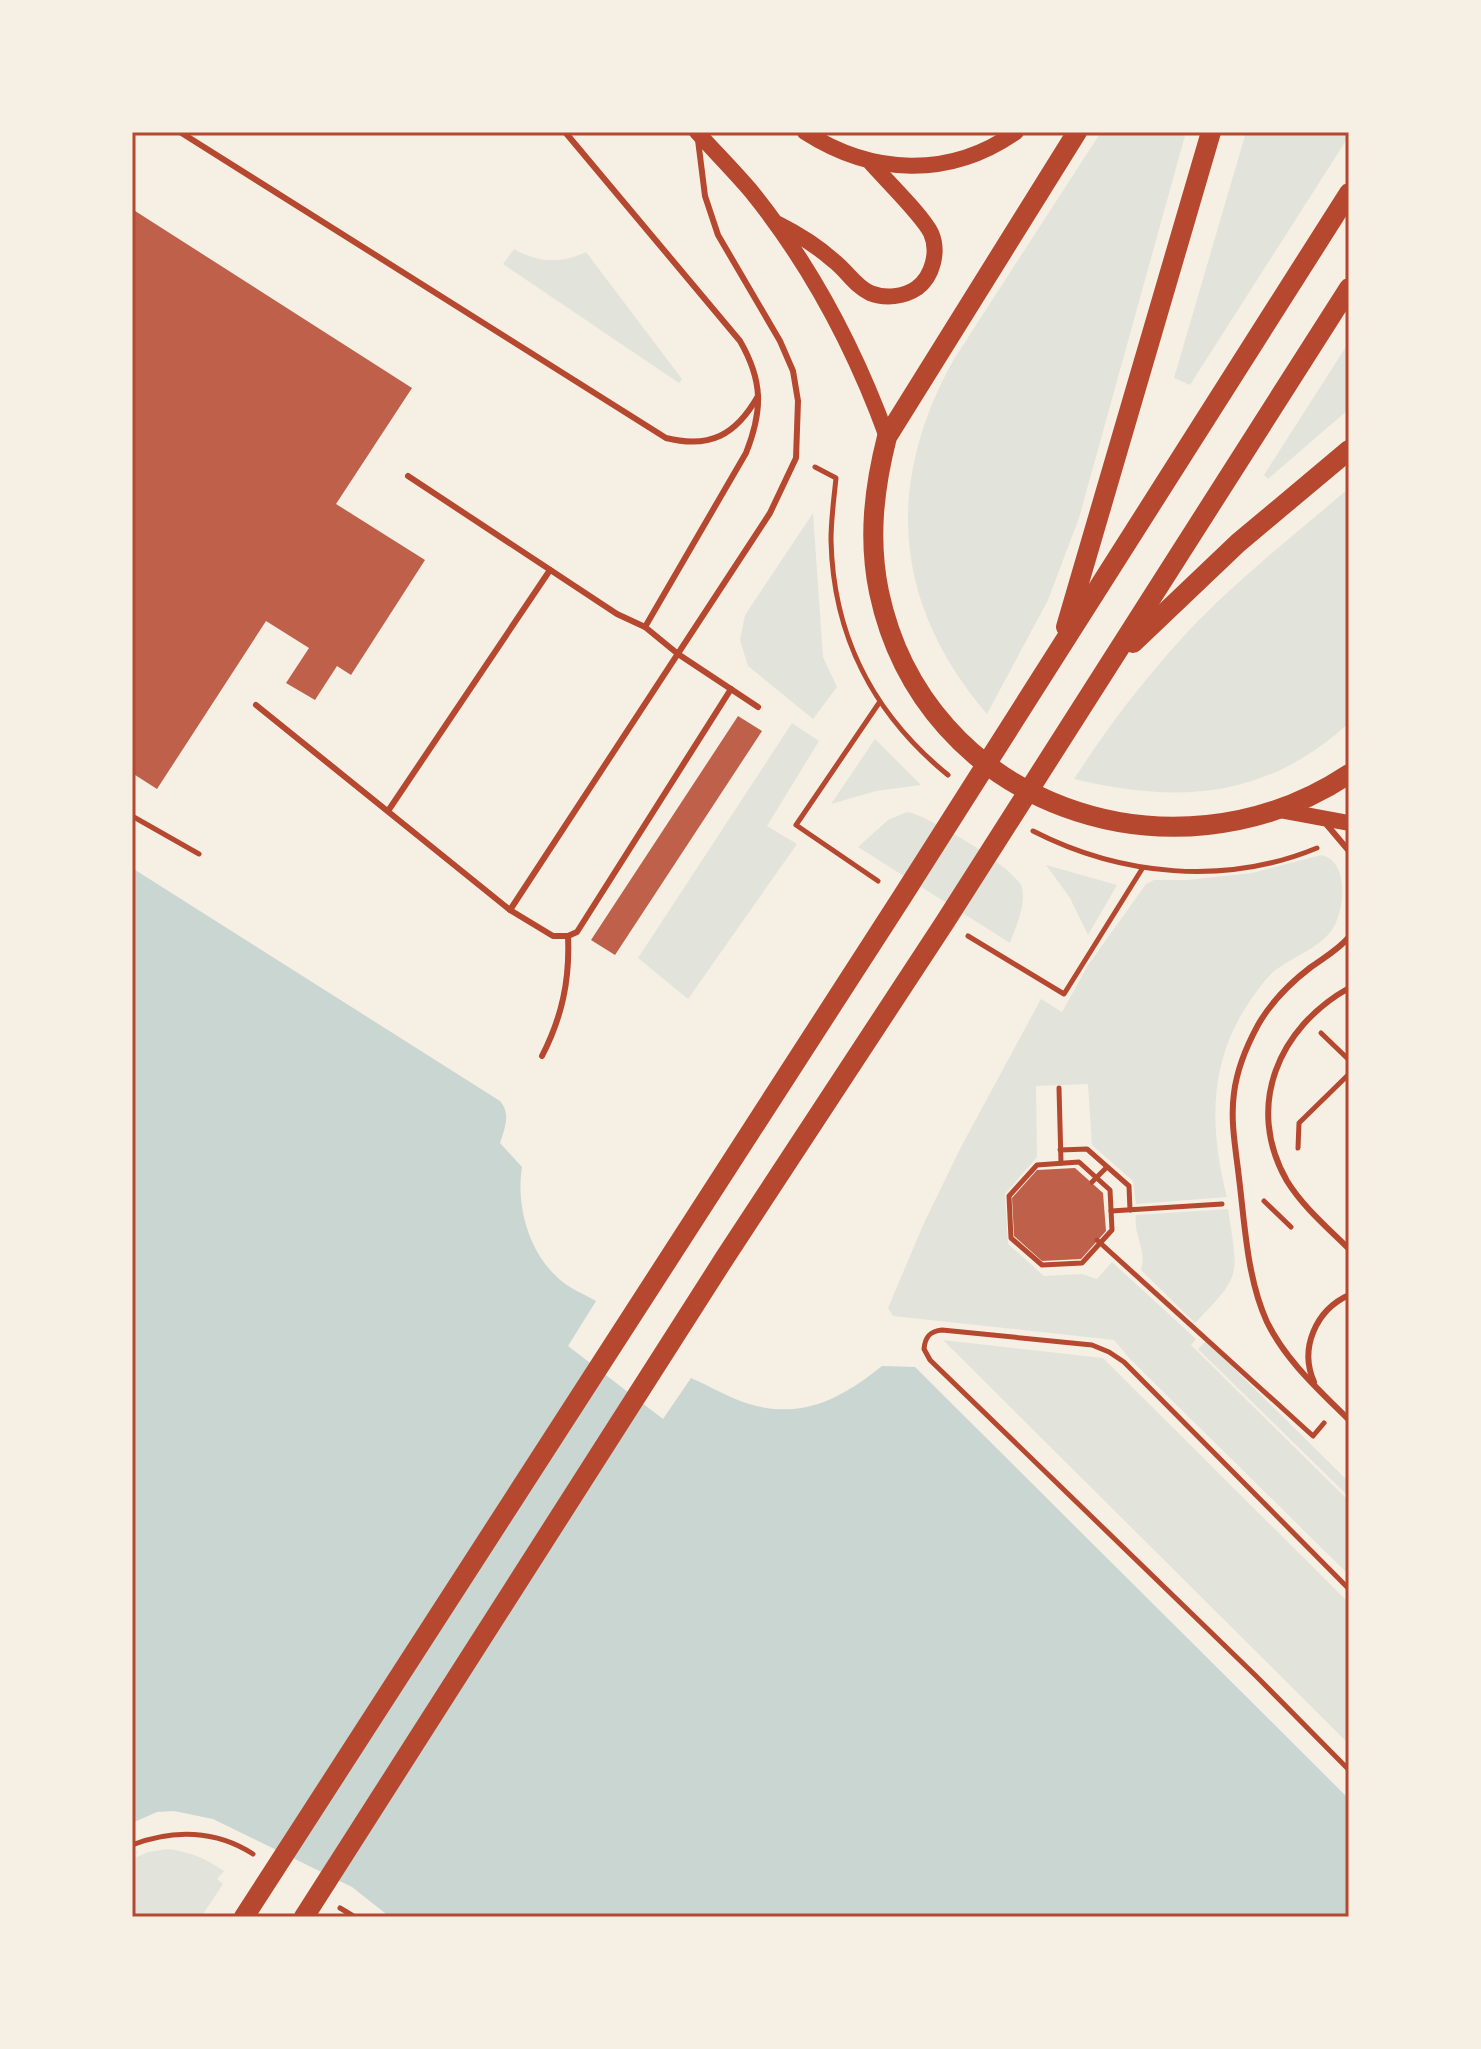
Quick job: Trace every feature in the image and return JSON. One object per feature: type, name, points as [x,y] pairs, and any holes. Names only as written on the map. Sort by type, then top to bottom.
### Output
[{"type":"main road","points":[[697,132],[773,221],[824,300],[860,368],[887,437]]},
{"type":"main road","points":[[805,132],[845,154],[871,163],[902,167],[961,159],[1016,132]]},
{"type":"main road","points":[[1077,132],[887,437],[877,475],[873,554],[879,593],[890,631],[906,667],[927,700],[961,741],[1012,782],[1047,801],[1083,815],[1122,824],[1162,828],[1202,827],[1279,810],[1314,795],[1349,774]]},
{"type":"main road","points":[[1060,651],[1211,132]]},
{"type":"main road","points":[[773,221],[813,244],[837,263],[858,286],[872,294],[888,297],[903,295],[917,288],[928,276],[934,261],[935,246],[930,231],[871,163]]},
{"type":"main road","points":[[245,1914],[1060,651],[1349,193]]},
{"type":"main road","points":[[304,1917],[505,1599],[1063,738],[1349,288]]},
{"type":"main road","points":[[1107,669],[1238,543],[1349,450]]},
{"type":"main road","points":[[1279,810],[1349,823]]},
{"type":"lane","points":[[180,132],[666,438],[684,443],[719,437],[747,416],[758,396]]},
{"type":"lane","points":[[565,132],[740,341],[757,377],[757,426],[746,453],[645,627]]},
{"type":"lane","points":[[510,910],[770,513],[796,458],[798,401],[793,371],[780,341],[718,235],[705,196],[697,132]]},
{"type":"lane","points":[[408,476],[617,614],[645,627],[678,654],[758,707]]},
{"type":"lane","points":[[388,811],[550,570]]},
{"type":"lane","points":[[256,705],[510,910],[553,936],[568,936],[577,932],[731,689]]},
{"type":"lane","points":[[1318,817],[1349,851]]},
{"type":"lane","points":[[542,1056],[562,1010],[568,974],[568,936]]},
{"type":"lane","points":[[1349,937],[1300,976],[1272,1004],[1247,1045],[1238,1070],[1232,1122],[1251,1268],[1267,1321],[1280,1345],[1316,1388],[1349,1420]]},
{"type":"lane","points":[[1349,988],[1327,1000],[1292,1035],[1281,1056],[1269,1101],[1272,1146],[1280,1167],[1300,1198],[1349,1249]]},
{"type":"lane","points":[[1316,1388],[1308,1358],[1314,1329],[1332,1305],[1349,1295]]},
{"type":"path","points":[[872,877],[796,825],[879,703]]},
{"type":"path","points":[[132,816],[199,854]]},
{"type":"path","points":[[971,938],[1064,994],[1142,869]]},
{"type":"path","points":[[1306,1018],[1349,1060]]},
{"type":"path","points":[[1280,1167],[1298,1150],[1299,1123],[1349,1074]]},
{"type":"path","points":[[1059,1088],[1061,1163]]},
{"type":"path","points":[[1060,1150],[1087,1149],[1129,1186],[1127,1210],[1111,1211]]},
{"type":"path","points":[[1079,1162],[1094,1180],[1110,1190],[1112,1230],[1082,1263],[1042,1265],[1011,1238],[1009,1196],[1037,1165],[1061,1163],[1079,1162]]},
{"type":"path","points":[[1094,1180],[1107,1167]]},
{"type":"path","points":[[1098,1242],[1313,1436],[1338,1408]]},
{"type":"path","points":[[1349,1589],[1124,1362],[1109,1352],[1092,1345],[942,1330],[934,1330],[928,1335],[924,1349],[930,1360],[1349,1770]]},
{"type":"shaded area","points":[[1101,132],[1186,132],[1079,518],[1048,600],[987,714],[956,672],[932,630],[917,586],[909,542],[909,497],[916,452],[931,406],[954,359]]},
{"type":"shaded area","points":[[1246,132],[1349,132],[1349,136],[1190,385],[1174,378]]},
{"type":"shaded area","points":[[514,249],[550,260],[567,259],[586,252],[682,379],[679,383],[503,264]]},
{"type":"shaded area","points":[[1349,342],[1349,409],[1268,479],[1264,475]]},
{"type":"shaded area","points":[[1349,488],[1349,723],[1286,767],[1253,781],[1220,789],[1150,791],[1074,779],[1132,697],[1198,621],[1253,569]]},
{"type":"shaded area","points":[[813,513],[823,657],[837,687],[813,719],[748,666],[740,640],[745,615]]},
{"type":"shaded area","points":[[792,723],[819,741],[767,826],[797,844],[688,999],[638,958]]},
{"type":"shaded area","points":[[875,739],[921,785],[876,791],[831,804]]},
{"type":"shaded area","points":[[907,812],[932,822],[970,844],[1017,879],[1022,888],[1023,902],[1010,943],[858,847],[888,820]]},
{"type":"shaded area","points":[[1321,855],[1330,859],[1341,876],[1342,900],[1336,922],[1319,943],[1279,967],[1265,981],[1246,1007],[1225,1052],[1216,1100],[1216,1124],[1217,1148],[1227,1197],[1136,1204],[1133,1181],[1092,1145],[1088,1084],[1036,1086],[1037,1157],[1005,1194],[1008,1244],[1044,1276],[1082,1274],[1097,1279],[1112,1262],[1196,1339],[1191,1345],[1349,1501],[1349,1575],[1114,1340],[893,1316],[888,1308],[961,1147],[1041,999],[1062,1012],[1088,965],[1146,884],[1154,880],[1252,873]]},
{"type":"shaded area","points":[[1046,865],[1117,885],[1088,935],[1070,898]]},
{"type":"shaded area","points":[[132,868],[500,1101],[506,1116],[500,1143],[522,1167],[523,1212],[532,1241],[558,1278],[596,1301],[568,1346],[663,1419],[691,1378],[749,1404],[787,1409],[821,1403],[837,1396],[882,1366],[915,1367],[1349,1799],[1349,1917],[390,1917],[352,1887],[213,1819],[174,1811],[157,1812],[132,1823]]},
{"type":"shaded area","points":[[1228,1209],[1234,1248],[1233,1273],[1222,1294],[1195,1323],[1141,1270],[1136,1215]]},
{"type":"shaded area","points":[[943,1340],[1103,1358],[1349,1603],[1349,1744]]},
{"type":"shaded area","points":[[1206,1341],[1349,1482],[1349,1497],[1198,1349]]},
{"type":"shaded area","points":[[168,1849],[197,1856],[217,1866],[224,1871],[217,1879],[223,1884],[201,1917],[132,1917],[132,1859],[148,1852]]},
{"type":"building","points":[[132,209],[412,388],[336,504],[425,560],[351,675],[337,666],[315,700],[286,683],[309,648],[266,621],[157,789],[132,773]]},
{"type":"building","points":[[738,716],[762,731],[615,955],[591,940]]},
{"type":"building","points":[[1075,1168],[1103,1193],[1106,1231],[1081,1259],[1042,1261],[1014,1236],[1012,1198],[1037,1170]]}]
